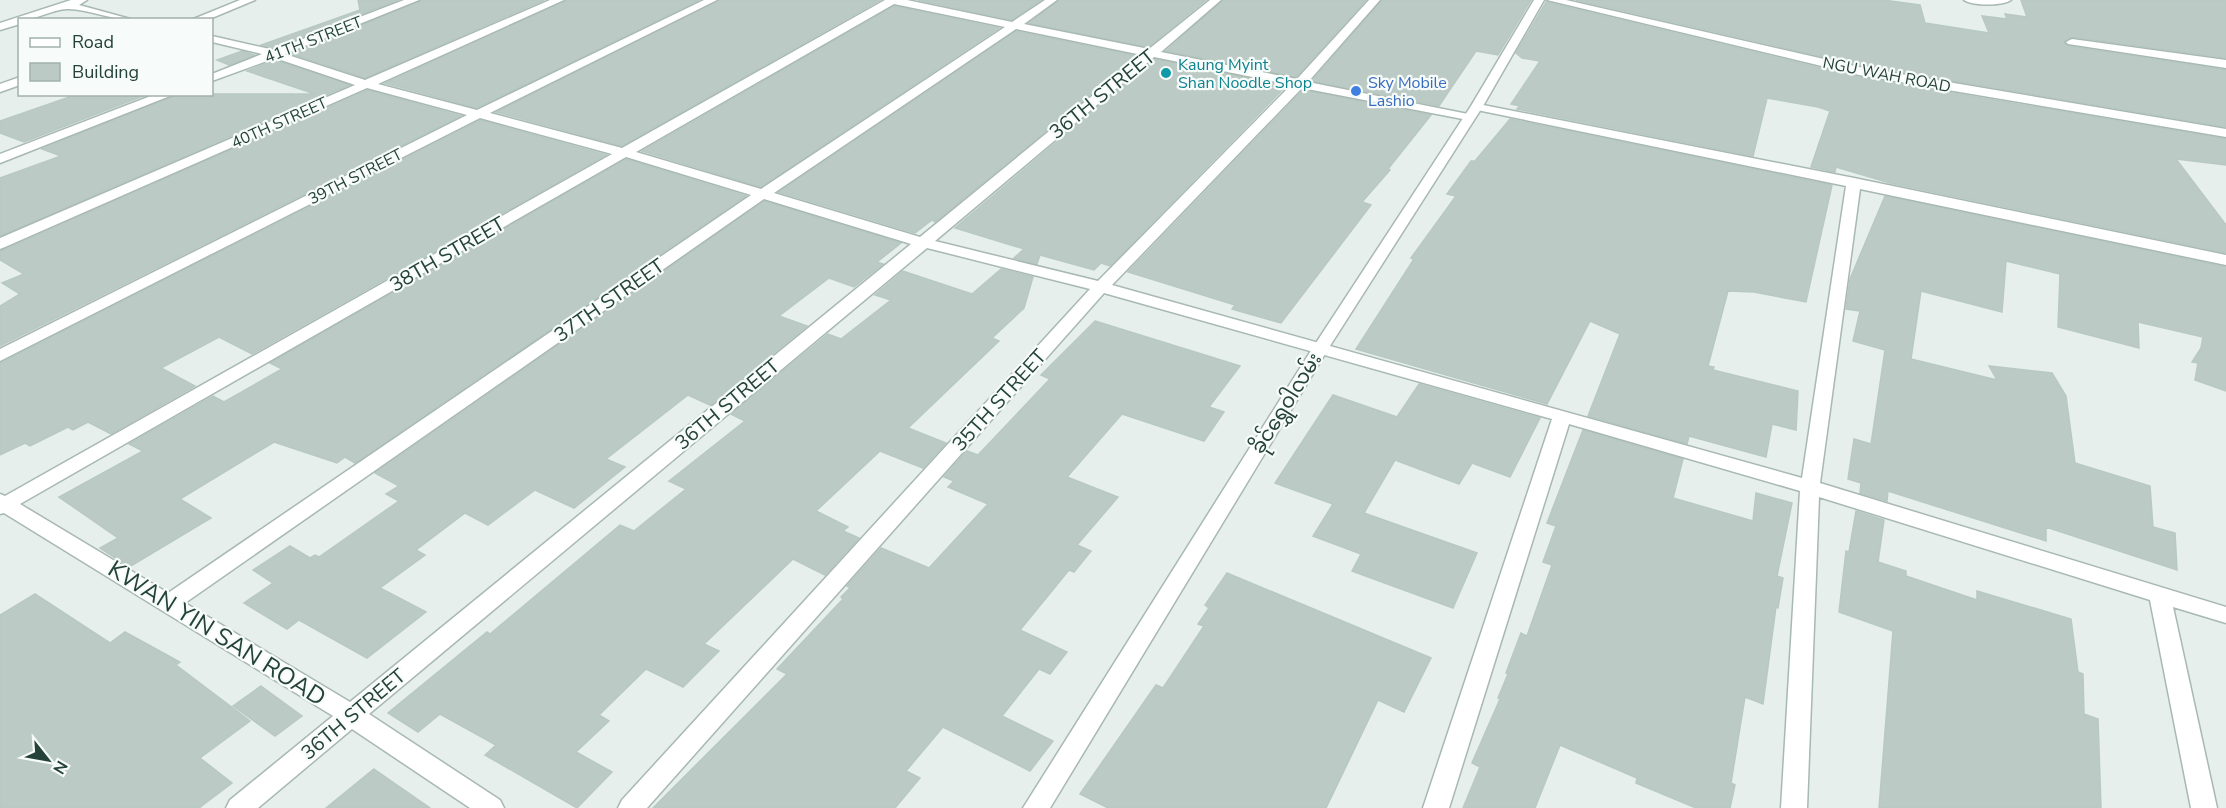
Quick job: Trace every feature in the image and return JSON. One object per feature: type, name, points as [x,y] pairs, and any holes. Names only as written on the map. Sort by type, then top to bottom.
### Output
[{"type":"street","points":[[52,0],[76,2],[123,18]]},
{"type":"street","points":[[201,18],[250,0]]},
{"type":"street","name":"41TH STREET","points":[[213,78],[414,0]]},
{"type":"street","name":"40TH STREET","points":[[0,244],[559,0]]},
{"type":"street","name":"39TH STREET","points":[[0,356],[480,113],[712,0]]},
{"type":"street","points":[[892,0],[1300,84],[1472,112],[1854,182],[2226,260]]},
{"type":"street","name":"38TH STREET","points":[[2,504],[626,153],[892,0]]},
{"type":"street","name":"37TH STREET","points":[[170,603],[764,193],[1052,0]]},
{"type":"street","name":"36TH STREET","points":[[239,808],[1216,0]]},
{"type":"street","name":"35TH STREET","points":[[631,808],[1101,287],[1300,84],[1375,0]]},
{"type":"street","name":"ခိုင်ရွှေဝါလမ်း","points":[[1036,808],[1320,349],[1472,112],[1539,0]]},
{"type":"street","name":"NGU WAH ROAD","points":[[1552,0],[1859,71],[2226,133]]},
{"type":"street","points":[[1969,0],[2006,0]]},
{"type":"street","points":[[27,18],[76,2]]},
{"type":"street","points":[[0,27],[18,21]]},
{"type":"street","points":[[213,39],[275,54],[365,84],[626,153],[922,242],[1101,287],[1562,416],[1810,487],[2160,597],[2226,615]]},
{"type":"street","points":[[2072,42],[2226,64]]},
{"type":"street","points":[[0,88],[18,82]]},
{"type":"street","points":[[0,159],[164,96]]},
{"type":"street","points":[[1794,808],[1810,487],[1854,182]]},
{"type":"street","points":[[1436,808],[1562,416]]},
{"type":"street","name":"KWAN YIN SAN ROAD","points":[[2,504],[170,603],[351,715],[491,808]]},
{"type":"street","points":[[2160,597],[2204,808]]},
{"type":"building","points":[[358,0],[398,0],[274,48],[261,45],[360,10]]},
{"type":"building","points":[[421,0],[544,0],[365,78],[292,54]]},
{"type":"building","points":[[566,0],[699,0],[477,108],[385,83]]},
{"type":"building","points":[[719,0],[880,0],[622,146],[496,112]]},
{"type":"building","points":[[918,0],[1041,0],[1012,20]]},
{"type":"building","points":[[1059,0],[1206,0],[1148,47],[1029,23]]},
{"type":"building","points":[[1223,0],[1366,0],[1296,77],[1166,51]]},
{"type":"building","points":[[1382,0],[1531,0],[1498,55],[1476,51],[1439,106],[1312,81]]},
{"type":"building","points":[[1576,0],[1883,0],[1920,5],[1925,23],[1989,33],[1982,16],[2007,19],[2005,14],[2027,17],[2021,0],[2226,0],[2226,58],[2072,37],[2064,42],[2068,46],[2226,70],[2226,127],[1859,65]]},
{"type":"building","points":[[1546,2],[1858,77],[2226,139],[2226,165],[2176,159],[2226,225],[2226,253],[1890,183],[1836,167],[1835,172],[1811,167],[1830,111],[1818,107],[1767,98],[1753,156],[1517,109],[1520,106],[1511,104],[1540,61],[1522,58],[1516,53]]},
{"type":"building","points":[[894,6],[999,28],[761,187],[642,151]]},
{"type":"building","points":[[1016,31],[1137,56],[935,222],[932,220],[915,233],[779,192]]},
{"type":"building","points":[[242,51],[255,55],[229,65],[217,60]]},
{"type":"building","points":[[1155,59],[1286,86],[1110,266],[1101,263],[1094,270],[1040,255],[1037,264],[1014,258],[1024,249],[955,228]]},
{"type":"building","points":[[275,60],[349,85],[0,236],[0,178],[61,156],[42,149],[172,96],[315,94],[247,71]]},
{"type":"building","points":[[367,90],[461,116],[0,346],[0,306],[20,294],[2,283],[24,274],[0,260],[0,251]]},
{"type":"building","points":[[1303,90],[1431,115],[1388,169],[1390,170],[1362,202],[1371,205],[1281,323],[1232,309],[1235,305],[1128,272]]},
{"type":"building","points":[[72,96],[143,96],[24,142],[0,133],[0,121]]},
{"type":"building","points":[[1510,119],[1832,185],[1806,302],[1754,292],[1728,291],[1708,366],[1714,367],[1713,370],[1798,391],[1796,430],[1772,424],[1766,457],[1689,436],[1687,444],[1588,416],[1620,334],[1590,321],[1547,404],[1356,349],[1414,259],[1411,258],[1456,196],[1447,194],[1471,161],[1475,161]]},
{"type":"building","points":[[480,120],[606,155],[252,354],[219,337],[161,368],[195,386],[111,434],[88,422],[73,430],[68,427],[30,446],[25,443],[0,455],[0,363]]},
{"type":"building","points":[[626,159],[746,196],[355,463],[345,457],[337,463],[274,442],[180,499],[211,518],[129,567],[100,548],[118,538],[59,497],[143,451],[129,444],[213,396],[224,402],[282,369],[270,363]]},
{"type":"building","points":[[1885,196],[2226,267],[2226,391],[2195,380],[2198,363],[2192,362],[2201,348],[2203,337],[2138,322],[2139,348],[2058,327],[2060,274],[2006,261],[2002,312],[1921,291],[1911,359],[1997,380],[1989,366],[2052,373],[2066,396],[2075,463],[2150,486],[2153,527],[2175,533],[2177,570],[2046,527],[2046,541],[1888,491],[1887,501],[1860,493],[1861,483],[1848,479],[1854,439],[1871,444],[1885,350],[1853,341],[1860,311],[1846,309],[1850,279]]},
{"type":"building","points":[[764,201],[901,243],[877,262],[883,264],[854,287],[829,278],[779,316],[807,326],[710,405],[688,395],[606,459],[625,467],[574,508],[535,490],[488,525],[465,513],[416,550],[425,555],[380,588],[426,612],[367,658],[299,620],[287,629],[244,603],[273,583],[253,570],[290,546],[310,558],[315,555],[319,557],[399,501],[386,494],[399,486],[375,473]]},
{"type":"building","points":[[1001,269],[1033,277],[1024,308],[992,338],[999,341],[908,428],[946,443],[923,468],[880,451],[816,511],[848,527],[843,531],[859,538],[825,575],[793,559],[704,644],[719,651],[683,687],[646,669],[599,715],[609,721],[576,752],[612,772],[577,808],[485,755],[496,745],[440,714],[418,732],[388,713],[487,632],[490,634],[620,525],[634,531],[686,489],[669,481],[745,421],[731,414],[828,334],[841,339],[891,300],[875,295],[903,271],[972,294]]},
{"type":"building","points":[[1095,321],[1240,366],[1209,407],[1224,412],[1204,441],[1122,414],[1067,477],[1118,497],[1077,545],[1091,551],[1074,572],[1069,570],[1020,630],[1067,652],[1050,674],[1039,669],[1002,716],[1053,741],[1030,771],[943,727],[906,771],[920,778],[895,808],[653,808],[787,674],[777,669],[843,599],[841,597],[850,588],[847,586],[881,548],[929,568],[988,504],[948,487],[954,481],[944,477],[967,451],[978,455],[1050,379],[1041,375]]},
{"type":"building","points":[[1419,384],[1540,418],[1510,477],[1472,463],[1459,484],[1395,460],[1364,513],[1477,553],[1453,608],[1352,571],[1361,554],[1313,536],[1333,504],[1275,483],[1333,395],[1397,417]]},
{"type":"building","points":[[1583,430],[1683,459],[1673,498],[1753,521],[1756,493],[1792,503],[1777,576],[1783,578],[1778,608],[1776,607],[1763,704],[1745,697],[1731,783],[1735,785],[1730,808],[1696,808],[1636,783],[1637,778],[1560,745],[1535,808],[1463,808],[1480,767],[1472,763],[1500,699],[1498,698],[1521,633],[1527,636],[1552,565],[1543,562],[1556,526],[1547,523]]},
{"type":"building","points":[[1856,511],[1884,520],[1878,562],[1906,571],[1906,576],[1977,600],[1977,591],[2071,619],[2078,672],[2083,674],[2084,714],[2098,719],[2101,808],[1879,808],[1893,631],[1839,612],[1846,551],[1849,552]]},
{"type":"building","points":[[1227,573],[1431,658],[1404,712],[1378,700],[1326,808],[1108,808],[1080,794],[1156,685],[1163,688],[1204,626],[1198,624],[1209,608],[1205,605]]},
{"type":"building","points":[[35,594],[110,643],[125,632],[180,662],[176,665],[250,721],[200,758],[232,783],[199,808],[0,808],[0,615]]},
{"type":"building","points":[[261,686],[302,716],[275,736],[233,706]]},
{"type":"building","points":[[374,769],[430,808],[326,808]]},
{"type":"place","name":"Kaung Myint Shan Noodle Shop","points":[[1166,73]]},
{"type":"place","name":"Sky Mobile Lashio","points":[[1356,91]]}]
